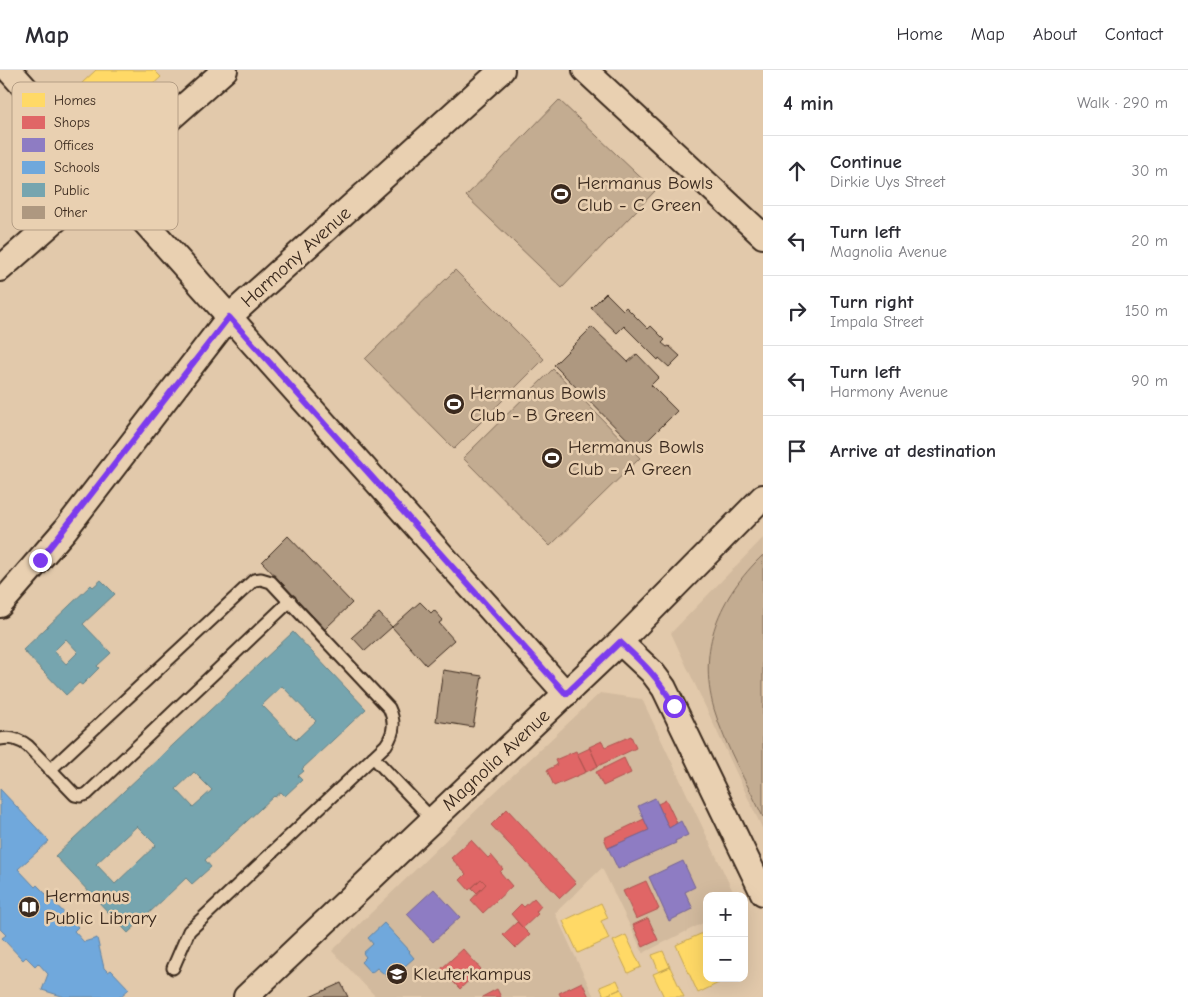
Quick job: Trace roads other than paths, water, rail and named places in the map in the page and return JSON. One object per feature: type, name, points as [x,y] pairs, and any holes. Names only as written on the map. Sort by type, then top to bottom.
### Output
[{"type":"street","points":[[9,70],[20,82]]},
{"type":"street","points":[[178,112],[225,70]]},
{"type":"street","name":"Harmony Avenue","points":[[0,605],[65,530],[229,317],[502,70]]},
{"type":"street","points":[[585,70],[763,236]]},
{"type":"street","points":[[0,269],[44,230]]},
{"type":"street","points":[[151,230],[566,694]]},
{"type":"street","name":"Magnolia Avenue","points":[[246,997],[620,642],[763,497]]},
{"type":"street","points":[[620,642],[652,672],[664,688],[763,894]]},
{"type":"lane","points":[[50,770],[254,580],[271,582],[290,600],[389,708],[393,717],[392,733],[386,745],[189,931],[173,968]]},
{"type":"lane","points":[[0,739],[14,738],[22,741],[75,794],[81,796],[87,794],[290,600]]},
{"type":"lane","points":[[373,757],[433,820]]},
{"type":"place","name":"Hermanus Bowls Club - C Green","points":[[561,194]]},
{"type":"place","name":"Hermanus Bowls Club - B Green","points":[[454,404]]},
{"type":"place","name":"Hermanus Bowls Club - A Green","points":[[552,458]]},
{"type":"place","name":"Hermanus Public Library","points":[[29,907]]},
{"type":"place","name":"Kleuterkampus","points":[[397,974]]}]
